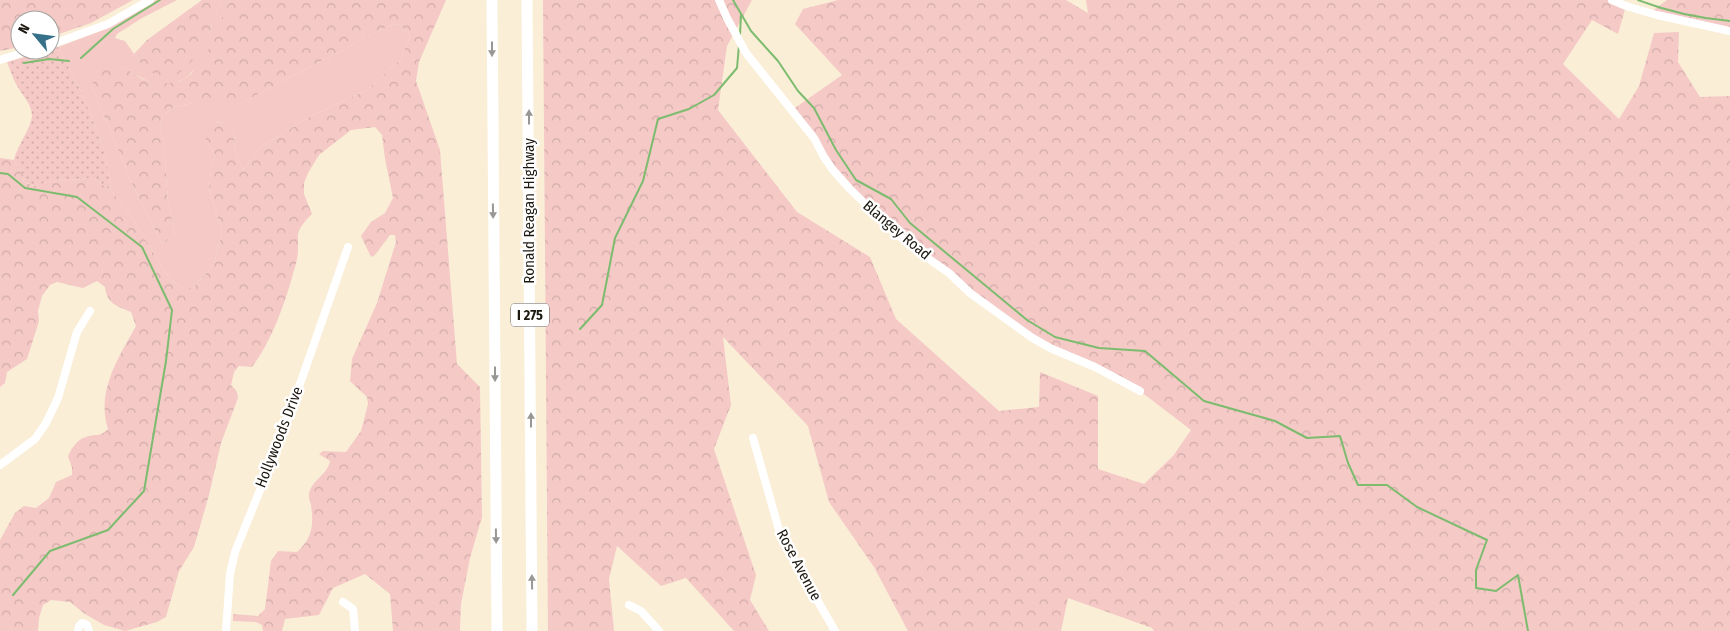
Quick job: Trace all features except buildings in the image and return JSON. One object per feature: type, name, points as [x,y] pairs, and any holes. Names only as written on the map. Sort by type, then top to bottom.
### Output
[{"type":"highway","name":"I 275","points":[[492,0],[497,631]]},
{"type":"highway","name":"Ronald Reagan Highway","points":[[527,0],[532,631]]},
{"type":"street","points":[[60,41],[90,32],[108,24],[150,0]]},
{"type":"street","name":"Blangey Road","points":[[719,0],[746,52],[814,138],[833,170],[888,227],[948,273],[970,293],[1032,337],[1050,348],[1095,367],[1140,391]]},
{"type":"street","points":[[1612,0],[1657,15],[1730,31]]},
{"type":"street","name":"Hollywoods Drive","points":[[226,631],[229,581],[235,552],[281,438],[348,247]]},
{"type":"street","points":[[0,465],[40,434],[58,400],[77,332],[90,310]]},
{"type":"street","name":"Rose Avenue","points":[[752,438],[781,537],[835,631]]},
{"type":"street","points":[[343,602],[353,609],[355,631]]},
{"type":"street","points":[[629,605],[641,611],[658,631]]},
{"type":"street","points":[[78,631],[78,626],[82,623],[87,625],[89,631]]},
{"type":"green space","points":[[0,0],[133,0],[91,23],[60,34],[60,10],[10,10],[10,49],[0,51]]},
{"type":"green space","points":[[156,0],[177,0],[142,18],[117,34],[115,38],[125,41],[142,65],[209,34],[219,4],[222,0],[230,0],[205,56],[185,78],[172,84],[158,84],[135,75],[123,67],[92,87],[133,186],[162,244],[175,235],[168,203],[164,146],[160,125],[163,115],[174,107],[193,103],[241,103],[389,26],[399,24],[410,36],[401,59],[367,90],[311,116],[261,147],[243,170],[235,151],[234,133],[225,123],[214,122],[206,140],[215,156],[211,169],[209,189],[222,232],[214,264],[193,288],[178,286],[166,273],[134,221],[111,190],[105,152],[83,95],[60,51],[60,46],[106,29]]},
{"type":"green space","points":[[202,0],[222,0],[209,34],[192,61],[175,77],[158,77],[142,65],[134,54],[147,40]]},
{"type":"green space","points":[[230,0],[446,0],[419,62],[416,81],[440,150],[457,364],[480,387],[482,517],[470,558],[461,604],[460,631],[393,631],[390,594],[365,574],[333,588],[319,615],[285,619],[282,631],[263,631],[262,625],[256,622],[233,621],[233,614],[258,616],[265,609],[271,561],[278,551],[297,552],[309,537],[312,519],[309,494],[330,461],[319,454],[323,451],[346,452],[361,431],[368,404],[367,397],[350,381],[352,359],[377,303],[396,242],[395,235],[390,235],[375,255],[371,257],[361,236],[371,222],[385,213],[393,198],[382,135],[375,127],[351,130],[319,155],[308,173],[304,183],[304,194],[312,214],[299,231],[297,259],[276,324],[265,347],[252,367],[239,366],[234,372],[231,385],[237,392],[238,398],[221,443],[194,547],[179,571],[166,617],[157,622],[125,631],[104,625],[85,614],[70,602],[51,600],[43,605],[38,631],[0,631],[0,540],[15,513],[24,506],[36,508],[49,498],[56,482],[72,475],[72,467],[68,457],[77,442],[83,438],[100,434],[108,429],[105,415],[107,389],[116,363],[136,326],[131,312],[113,304],[106,293],[105,287],[97,281],[83,288],[57,282],[50,285],[42,296],[38,311],[39,321],[27,359],[7,372],[5,383],[0,387],[0,158],[14,160],[23,175],[24,182],[34,186],[47,182],[92,178],[111,190],[134,221],[166,273],[178,286],[193,288],[214,264],[222,232],[209,189],[211,169],[215,156],[206,140],[205,130],[214,122],[225,123],[234,133],[235,151],[243,170],[261,147],[311,116],[367,90],[401,59],[410,36],[399,24],[389,26],[241,103],[193,103],[174,107],[163,115],[160,125],[164,146],[168,203],[175,235],[162,244],[133,186],[92,87],[94,78],[109,67],[123,67],[142,79],[159,84],[179,82],[191,74],[208,50]]},
{"type":"green space","points":[[543,0],[752,0],[727,46],[718,110],[797,212],[870,257],[896,319],[999,411],[1039,407],[1040,372],[1098,396],[1098,469],[1144,484],[1173,456],[1191,430],[1140,391],[1050,348],[937,264],[849,188],[792,110],[842,75],[795,24],[803,9],[838,0],[1066,0],[1088,13],[1086,0],[1612,0],[1626,6],[1618,34],[1592,20],[1563,64],[1619,119],[1639,86],[1654,33],[1679,32],[1678,62],[1700,97],[1730,96],[1730,631],[1154,631],[1152,628],[1068,598],[1061,631],[908,631],[874,567],[829,502],[808,426],[723,337],[731,405],[714,449],[756,575],[750,600],[769,631],[734,631],[686,578],[661,586],[617,546],[609,579],[614,631],[548,631]]},
{"type":"green space","points":[[1667,0],[1730,0],[1730,31],[1650,13]]},
{"type":"green space","points":[[60,51],[83,95],[105,152],[111,190],[92,178],[47,182],[35,186],[24,182],[23,175],[14,160],[31,121],[32,112],[18,88],[7,62],[14,60],[60,60]]},
{"type":"waterway","points":[[81,58],[113,29],[160,0]]},
{"type":"waterway","points":[[733,0],[751,31],[778,61],[798,91],[814,108],[836,150],[856,180],[891,199],[910,223],[1027,320],[1055,337],[1099,348],[1145,351],[1204,401],[1275,421],[1307,438],[1340,436],[1348,463],[1358,485],[1387,485],[1417,507],[1487,540],[1476,570],[1476,588],[1496,591],[1518,575],[1528,631]]},
{"type":"waterway","points":[[1638,0],[1683,14],[1730,21]]},
{"type":"waterway","points":[[740,35],[741,15]]},
{"type":"waterway","points":[[580,329],[602,305],[615,238],[643,181],[658,119],[689,109],[714,95],[737,68],[739,45]]},
{"type":"waterway","points":[[24,63],[49,59],[69,61]]},
{"type":"waterway","points":[[0,173],[8,174],[25,188],[77,197],[142,247],[172,310],[166,361],[144,491],[108,530],[50,551],[13,595]]}]
